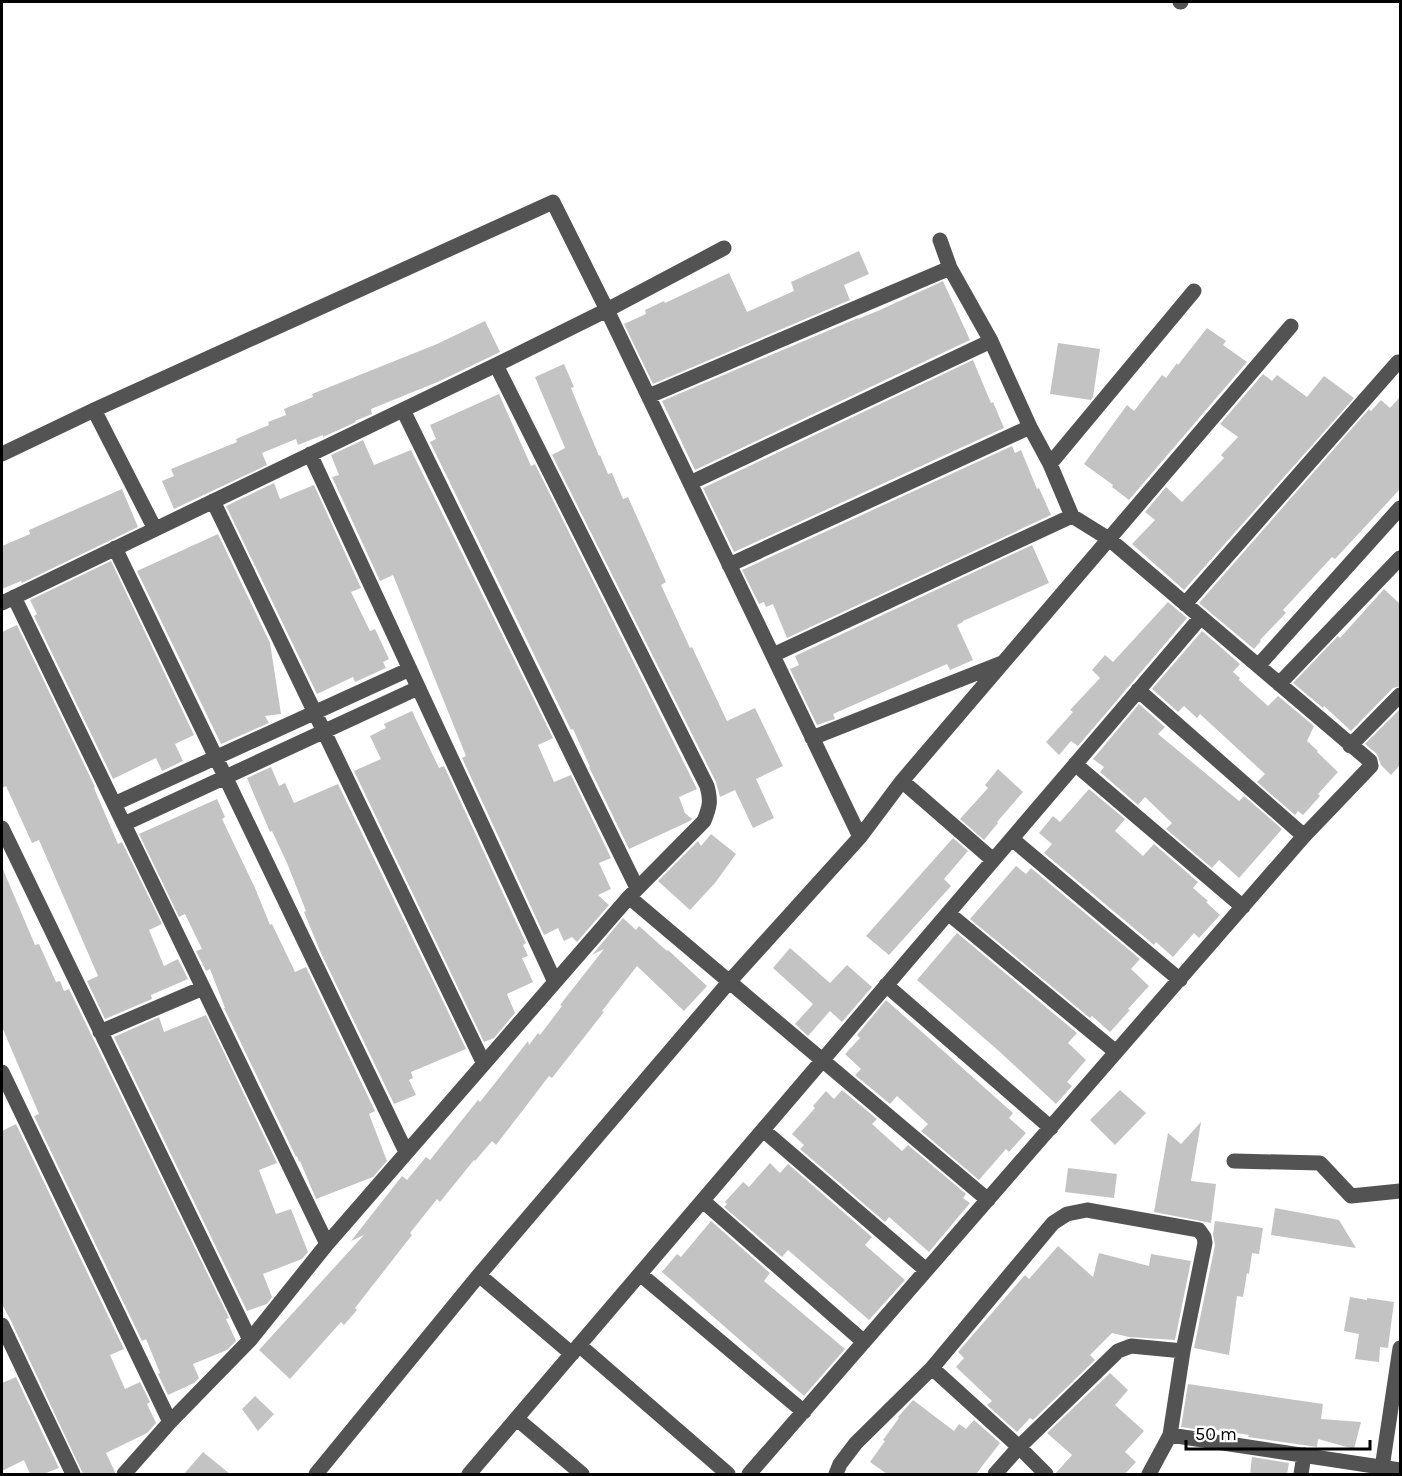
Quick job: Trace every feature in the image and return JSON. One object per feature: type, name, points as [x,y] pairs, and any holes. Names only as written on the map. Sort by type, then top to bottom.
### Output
[{"type":"street","points":[[2,454],[553,202],[649,396],[860,837]]},
{"type":"street","points":[[749,1474],[1304,837],[1371,766],[1370,761],[1109,539],[1072,516],[1050,464],[1030,427],[991,341],[950,268],[940,240]]},
{"type":"street","points":[[327,1244],[124,824],[8,600],[607,310],[724,248]]},
{"type":"street","points":[[649,396],[950,268]]},
{"type":"street","points":[[1050,464],[1194,291]]},
{"type":"street","points":[[316,1474],[479,1275],[729,982],[860,837],[902,781],[1291,326]]},
{"type":"street","points":[[690,483],[991,341]]},
{"type":"street","points":[[1185,604],[1398,362]]},
{"type":"street","points":[[124,1474],[170,1422],[250,1340],[327,1244],[406,1152],[633,893],[704,821],[709,808],[711,799],[707,786],[495,365]]},
{"type":"street","points":[[94,410],[155,529]]},
{"type":"street","points":[[403,410],[633,893],[729,982],[988,1200]]},
{"type":"street","points":[[729,565],[1030,427]]},
{"type":"street","points":[[310,454],[555,982]]},
{"type":"street","points":[[213,501],[483,1064]]},
{"type":"street","points":[[1258,666],[1401,508]]},
{"type":"street","points":[[773,655],[1072,516]]},
{"type":"street","points":[[115,548],[406,1152]]},
{"type":"street","points":[[1279,684],[1401,558]]},
{"type":"street","points":[[469,1474],[1201,617]]},
{"type":"street","points":[[812,738],[1004,662]]},
{"type":"street","points":[[114,804],[410,669]]},
{"type":"street","points":[[124,824],[418,687]]},
{"type":"street","points":[[1138,690],[1304,837]]},
{"type":"street","points":[[1350,746],[1401,695]]},
{"type":"street","points":[[1075,764],[1243,907]]},
{"type":"street","points":[[902,781],[993,860]]},
{"type":"street","points":[[2,828],[250,1340]]},
{"type":"street","points":[[1011,839],[1180,980]]},
{"type":"street","points":[[948,913],[1116,1052]]},
{"type":"street","points":[[886,986],[1051,1128]]},
{"type":"street","points":[[100,1032],[203,988]]},
{"type":"street","points":[[3,1080],[170,1422]]},
{"type":"street","points":[[763,1130],[926,1270]]},
{"type":"street","points":[[1234,1161],[1320,1163],[1351,1196],[1401,1191]]},
{"type":"street","points":[[703,1201],[864,1342]]},
{"type":"street","points":[[836,1474],[840,1464],[856,1443],[932,1368],[1053,1223],[1067,1214],[1087,1210],[1199,1230],[1204,1237],[1205,1243],[1183,1351],[1170,1435],[1149,1474]]},
{"type":"street","points":[[640,1274],[804,1412]]},
{"type":"street","points":[[479,1275],[576,1350],[728,1474]]},
{"type":"street","points":[[2,1325],[73,1474]]},
{"type":"street","points":[[995,1474],[1019,1447],[1118,1351],[1131,1346],[1183,1351]]},
{"type":"street","points":[[1382,1468],[1401,1348]]},
{"type":"street","points":[[932,1368],[1046,1474]]},
{"type":"street","points":[[517,1419],[582,1474]]},
{"type":"street","points":[[1170,1435],[1401,1470]]},
{"type":"street","points":[[1301,1474],[1304,1455]]},
{"type":"building","points":[[859,251],[869,274],[844,285],[850,300],[653,384],[624,324],[646,314],[645,310],[729,273],[747,312],[794,291],[791,282]]},
{"type":"building","points":[[943,281],[970,340],[695,470],[662,401],[880,310]]},
{"type":"building","points":[[485,321],[500,352],[440,381],[371,409],[372,414],[323,437],[323,435],[298,445],[296,439],[262,453],[267,465],[174,509],[162,481],[174,476],[171,469],[237,442],[236,439],[269,425],[268,422],[286,415],[284,409],[313,397],[312,394],[437,344]]},
{"type":"building","points":[[1207,328],[1226,341],[1223,345],[1247,362],[1129,500],[1084,464],[1127,405],[1134,411],[1162,375],[1166,378]]},
{"type":"building","points":[[1058,343],[1100,349],[1091,400],[1050,394]]},
{"type":"building","points":[[973,360],[1004,428],[734,552],[703,488]]},
{"type":"building","points":[[564,364],[574,387],[571,388],[599,456],[608,474],[612,473],[623,499],[628,497],[666,582],[661,585],[727,721],[755,708],[783,766],[756,779],[774,818],[753,828],[735,790],[720,797],[716,782],[552,455],[565,448],[535,377]]},
{"type":"building","points":[[1263,374],[1272,381],[1277,375],[1307,397],[1324,376],[1354,398],[1184,590],[1132,544],[1155,520],[1145,512],[1166,487],[1182,502],[1224,458],[1221,455],[1238,437],[1220,424]]},
{"type":"building","points":[[499,394],[531,466],[535,464],[697,789],[679,797],[685,813],[692,819],[690,821],[629,849],[573,729],[571,730],[430,442],[436,439],[430,425]]},
{"type":"building","points":[[1401,396],[1401,488],[1335,559],[1332,557],[1283,610],[1286,613],[1254,649],[1199,603],[1369,409],[1371,411],[1381,400],[1390,408]]},
{"type":"building","points":[[363,440],[374,465],[411,450],[553,738],[538,745],[554,782],[571,775],[611,858],[599,863],[611,889],[598,895],[609,905],[577,942],[572,937],[564,941],[558,928],[544,935],[462,758],[466,756],[393,575],[380,581],[332,477],[339,475],[331,455]]},
{"type":"building","points":[[1012,446],[1015,453],[1021,450],[1037,489],[1039,488],[1051,515],[787,638],[773,604],[766,607],[764,602],[759,604],[742,570]]},
{"type":"building","points":[[274,483],[280,499],[314,485],[361,588],[351,592],[370,631],[375,629],[389,659],[383,662],[386,668],[355,682],[353,677],[317,694],[226,506]]},
{"type":"building","points":[[122,489],[138,527],[22,583],[21,581],[2,589],[2,546],[30,534],[29,530]]},
{"type":"building","points":[[218,534],[270,643],[281,714],[265,716],[269,723],[221,744],[137,571]]},
{"type":"building","points":[[1032,545],[1049,583],[957,625],[973,660],[950,670],[947,664],[833,714],[835,719],[817,725],[790,669],[799,665],[795,656]]},
{"type":"building","points":[[111,561],[194,735],[175,744],[183,761],[162,771],[156,758],[113,779],[34,616],[37,614],[30,600]]},
{"type":"building","points":[[1384,589],[1401,605],[1401,686],[1393,688],[1351,731],[1324,706],[1323,708],[1293,683],[1338,636],[1340,638]]},
{"type":"building","points":[[1168,602],[1187,618],[1078,746],[1071,741],[1059,755],[1046,742],[1073,712],[1070,710],[1100,678],[1092,670],[1105,655],[1113,662]]},
{"type":"building","points":[[17,625],[95,787],[118,844],[122,842],[162,924],[149,930],[164,966],[178,959],[188,979],[151,995],[152,999],[105,1019],[87,981],[98,976],[39,840],[32,843],[6,786],[2,788],[2,632]]},
{"type":"building","points":[[1202,631],[1240,664],[1233,672],[1268,706],[1278,696],[1314,726],[1307,741],[1338,772],[1303,815],[1298,811],[1295,815],[1257,782],[1265,774],[1200,714],[1197,718],[1184,706],[1178,712],[1152,689]]},
{"type":"building","points":[[1139,704],[1165,727],[1158,734],[1239,801],[1244,796],[1282,829],[1239,878],[1219,860],[1212,868],[1166,829],[1172,823],[1145,797],[1138,805],[1100,772],[1104,767],[1093,759]]},
{"type":"building","points":[[1401,708],[1401,764],[1391,775],[1381,765],[1377,754],[1365,744]]},
{"type":"building","points":[[412,711],[439,768],[444,766],[526,943],[523,945],[528,956],[522,958],[533,982],[507,994],[515,1013],[494,1038],[484,1042],[354,771],[381,759],[370,736],[386,728],[384,724]]},
{"type":"building","points":[[271,767],[279,786],[285,783],[294,803],[338,784],[466,1049],[411,1072],[413,1078],[409,1080],[416,1095],[394,1104],[320,951],[287,863],[272,831],[270,832],[247,778]]},
{"type":"building","points":[[998,769],[1023,792],[984,840],[960,819],[988,788],[985,785]]},
{"type":"building","points":[[1089,789],[1125,819],[1115,831],[1143,856],[1154,844],[1198,882],[1193,888],[1220,915],[1199,938],[1194,933],[1173,957],[1156,942],[1154,945],[1044,853],[1052,844],[1039,833],[1053,816],[1060,822]]},
{"type":"building","points":[[217,799],[225,817],[222,819],[270,925],[272,924],[295,972],[306,967],[375,1111],[369,1114],[387,1161],[373,1177],[316,1199],[300,1161],[296,1157],[224,1008],[210,969],[206,971],[196,951],[202,949],[185,914],[179,917],[139,834]]},
{"type":"building","points":[[711,834],[736,854],[715,883],[690,910],[658,881],[698,841],[701,846]]},
{"type":"building","points":[[953,838],[968,851],[944,879],[951,886],[889,955],[866,936]]},
{"type":"building","points":[[1016,866],[1026,874],[1031,868],[1140,959],[1131,969],[1149,986],[1110,1032],[970,919]]},
{"type":"building","points":[[2,867],[35,945],[39,944],[56,982],[60,981],[64,991],[69,989],[229,1318],[226,1319],[236,1341],[227,1350],[193,1364],[199,1378],[194,1383],[168,1395],[146,1339],[142,1341],[34,1116],[39,1114],[2,1027]]},
{"type":"building","points":[[623,918],[636,930],[639,926],[707,986],[684,1011],[637,966],[602,1011],[604,1012],[552,1078],[549,1076],[496,1145],[492,1141],[440,1202],[437,1199],[355,1308],[357,1310],[344,1325],[341,1322],[290,1379],[259,1350],[364,1235],[351,1241],[402,1176],[407,1180],[426,1157],[430,1160],[528,1041],[529,1045],[538,1033],[540,1035],[562,1006],[560,1005],[604,949],[592,955]]},
{"type":"building","points":[[957,933],[1077,1033],[1068,1043],[1086,1060],[1067,1082],[1072,1086],[1056,1104],[917,980]]},
{"type":"building","points":[[790,948],[830,983],[847,965],[872,987],[842,1022],[830,1011],[808,1036],[795,1024],[813,1004],[773,968]]},
{"type":"building","points":[[886,1000],[1013,1113],[1009,1118],[1026,1133],[1009,1152],[1006,1149],[979,1180],[921,1131],[928,1124],[897,1096],[890,1104],[855,1075],[861,1069],[845,1054],[860,1038],[857,1035]]},
{"type":"building","points":[[206,1015],[277,1163],[259,1170],[276,1214],[291,1209],[308,1252],[302,1259],[263,1274],[272,1297],[267,1304],[247,1311],[114,1037],[159,1017],[164,1032]]},
{"type":"building","points":[[842,1090],[877,1119],[872,1124],[902,1151],[908,1145],[966,1194],[963,1198],[970,1203],[929,1252],[889,1217],[885,1222],[800,1149],[804,1145],[792,1134],[815,1108],[813,1106],[826,1091],[834,1099]]},
{"type":"building","points":[[1120,1090],[1146,1113],[1115,1145],[1090,1120]]},
{"type":"building","points":[[1201,1122],[1191,1181],[1216,1184],[1211,1223],[1154,1212],[1168,1133],[1181,1144]]},
{"type":"building","points":[[16,1124],[124,1349],[110,1355],[125,1389],[140,1382],[150,1402],[147,1404],[156,1423],[147,1433],[106,1453],[115,1474],[83,1474],[2,1304],[2,1131]]},
{"type":"building","points":[[770,1163],[780,1173],[788,1164],[872,1237],[865,1245],[905,1280],[869,1320],[788,1250],[782,1257],[724,1207],[727,1204],[725,1202],[743,1182],[749,1187]]},
{"type":"building","points":[[1068,1168],[1117,1174],[1114,1198],[1065,1192]]},
{"type":"building","points":[[1275,1208],[1339,1220],[1356,1248],[1271,1235]]},
{"type":"building","points":[[711,1221],[770,1273],[764,1281],[845,1349],[804,1396],[662,1272],[677,1254],[681,1257]]},
{"type":"building","points":[[1215,1221],[1263,1228],[1259,1254],[1252,1253],[1243,1297],[1237,1296],[1229,1355],[1194,1348],[1215,1245],[1213,1234]]},
{"type":"building","points":[[1058,1246],[1093,1277],[1099,1253],[1149,1266],[1151,1254],[1191,1261],[1175,1340],[1129,1337],[1112,1333],[1090,1355],[1095,1360],[1033,1420],[1030,1418],[1017,1432],[987,1405],[992,1401],[956,1367],[964,1358],[958,1352],[1025,1275],[1029,1279]]},
{"type":"building","points":[[1350,1297],[1394,1302],[1388,1348],[1380,1347],[1379,1362],[1355,1359],[1359,1334],[1344,1331]]},
{"type":"building","points":[[1110,1373],[1128,1390],[1115,1405],[1144,1431],[1125,1452],[1136,1462],[1125,1474],[1055,1474],[1072,1455],[1047,1433]]},
{"type":"building","points":[[16,1377],[59,1468],[43,1474],[30,1474],[24,1460],[2,1471],[2,1383]]},
{"type":"building","points":[[1188,1384],[1323,1404],[1321,1419],[1361,1422],[1354,1449],[1318,1439],[1317,1447],[1203,1428],[1202,1430],[1181,1427]]},
{"type":"building","points":[[255,1396],[274,1414],[258,1431],[242,1409]]},
{"type":"building","points":[[913,1400],[954,1431],[959,1424],[966,1429],[974,1420],[1000,1443],[976,1474],[887,1474],[870,1462],[898,1417]]},
{"type":"building","points":[[203,1452],[230,1474],[184,1474]]},
{"type":"building","points":[[1252,1457],[1289,1463],[1287,1474],[1250,1474]]}]
